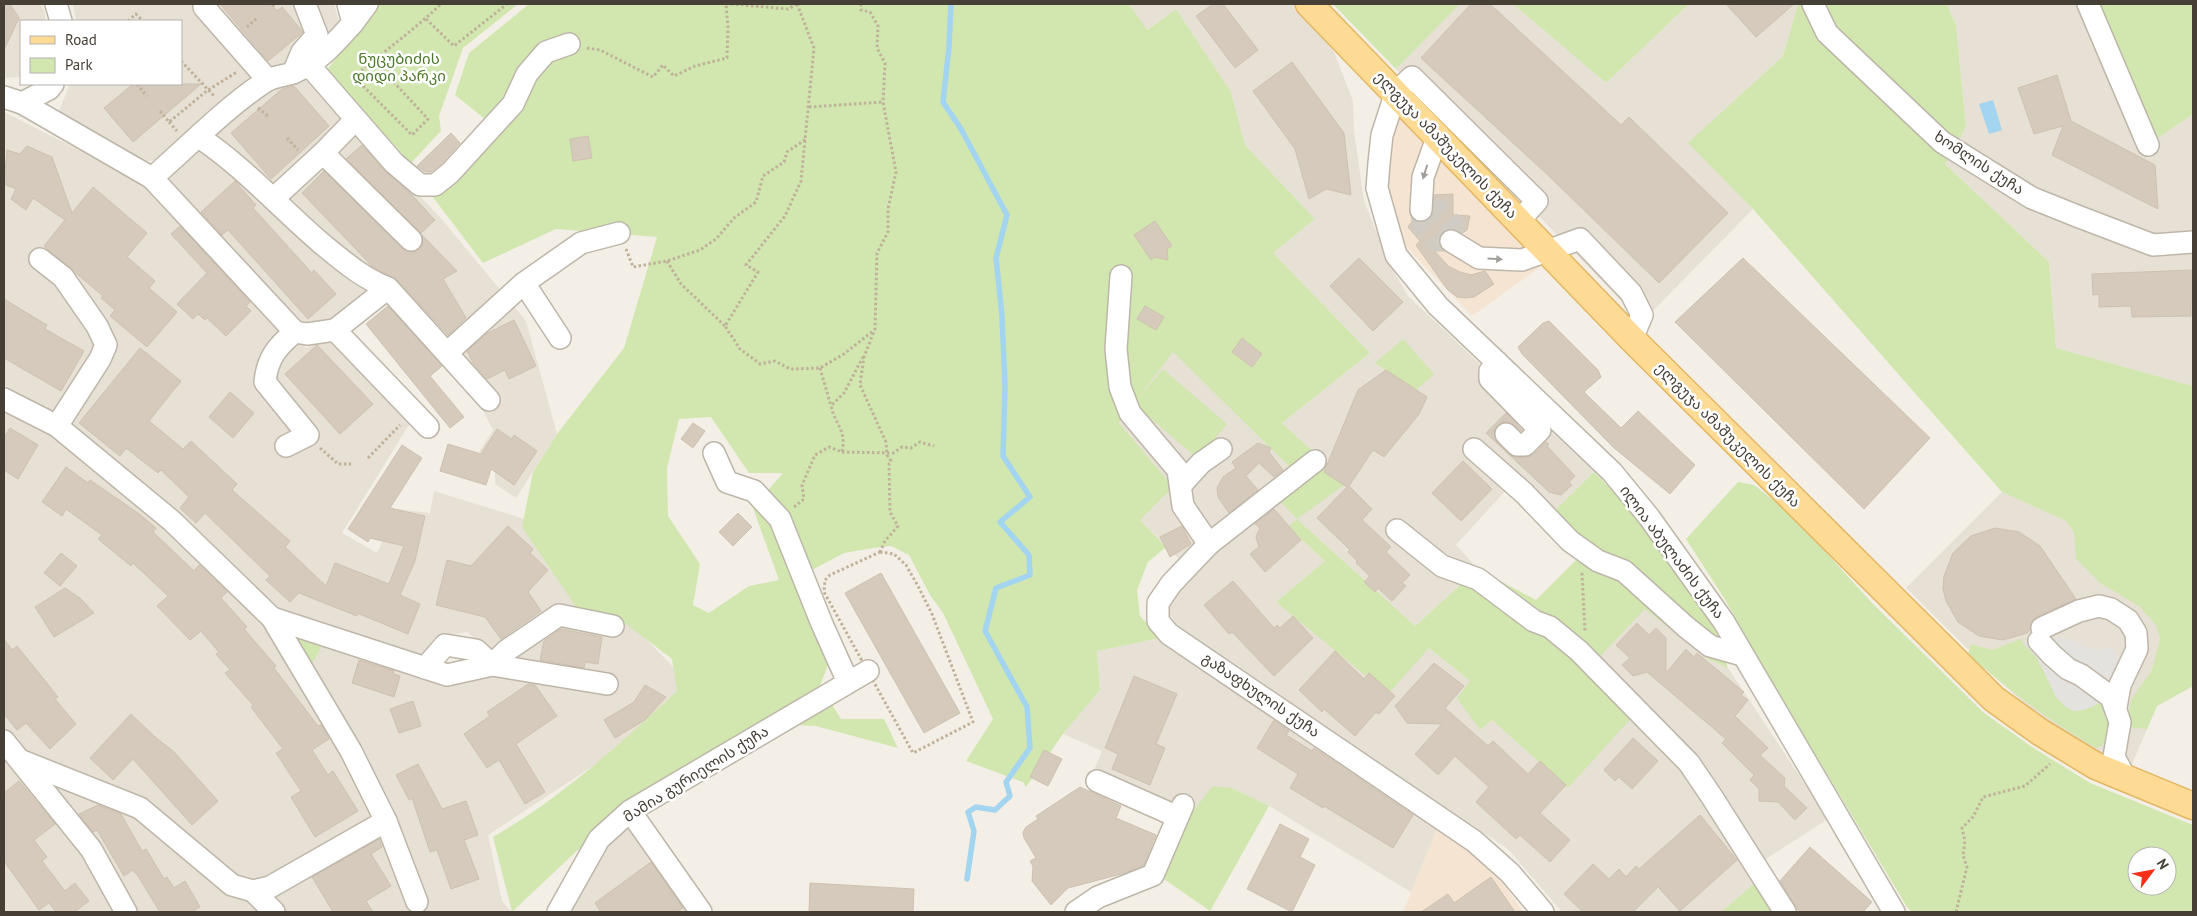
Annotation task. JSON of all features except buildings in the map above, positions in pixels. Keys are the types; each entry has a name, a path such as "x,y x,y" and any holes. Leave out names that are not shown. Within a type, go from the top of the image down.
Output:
{"main road":[{"name":"ელგუჯა ამაშუკელის ქუჩა","path":"1309,4 1438,135 1632,339 1994,699 2048,738 2096,766 2193,806"}],"street":[{"path":"56,4 61,20"},
{"path":"301,69 302,52 316,35 305,4"},
{"path":"152,178 229,110 268,80 301,69 329,51 350,14 367,4"},
{"name":"ხომლის ქუჩა","path":"1814,4 1827,32 1942,142 2032,198 2077,216 2153,245 2193,242"},
{"path":"2088,4 2148,146"},
{"path":"204,7 268,80"},
{"path":"301,69 355,120 394,163 420,185 435,185 456,168 513,104 527,74 546,52 569,44"},
{"path":"1396,92 1412,77 1537,201 1519,221"},
{"path":"13,100 49,89 52,85"},
{"name":"ილია აბულაძის ქუჩა","path":"1396,92 1382,135 1377,188 1396,255 1438,306 1612,472 1649,517 1724,622 1894,912"},
{"path":"13,100 152,178 294,332 307,334 336,330 388,288"},
{"path":"273,198 323,153 355,120"},
{"path":"1421,210 1423,177 1438,135"},
{"path":"199,137 221,152 273,198 282,209 357,273 388,288 448,352 489,400"},
{"path":"323,153 411,240"},
{"path":"448,352 524,283 582,243 619,233"},
{"path":"1452,241 1479,258 1522,260 1548,251"},
{"path":"40,259 63,277 97,326 106,346 100,359 57,426"},
{"path":"1121,276 1116,349 1120,387 1130,413 1178,470 1183,506 1209,544"},
{"path":"524,283 560,338"},
{"path":"336,330 428,427"},
{"path":"286,446 308,435 265,382 266,370 278,345 294,332"},
{"path":"1497,362 1490,371 1490,379 1540,430 1526,445 1517,445 1506,434"},
{"path":"4,399 57,426 172,521 272,618 351,751 386,821 417,902"},
{"path":"1181,486 1201,463 1221,449"},
{"path":"1474,449 1524,493 1570,541 1598,561 1624,571 1710,646 1742,655"},
{"path":"714,453 728,482 754,491 780,519 822,624 848,682"},
{"name":"გაზაფხულის ქუჩა","path":"1315,462 1209,544 1171,584 1158,603 1158,620 1169,634 1474,841 1510,872 1543,912"},
{"path":"1397,530 1442,566 1478,579 1534,621 1550,626 1579,651 1689,763 1785,912"},
{"path":"2116,707 2120,685 2137,649 2136,633 2128,620 2111,609 2099,606 2079,611 2040,634 2052,655 2068,669 2100,687 2111,697 2120,722 2114,757 2126,779"},
{"path":"492,665 506,651 559,615 613,626"},
{"path":"272,618 447,675 492,665 607,684"},
{"name":"მამია გურიელის ქუჩა","path":"558,912 599,839 630,811 868,671"},
{"path":"4,742 22,761 91,849 126,912"},
{"path":"22,761 140,808 232,885 253,892 274,912"},
{"path":"1076,912 1098,897 1153,874 1180,811 1097,782"},
{"path":"630,811 701,912"},
{"path":"253,892 270,887 386,821"}],"path":[{"path":"373,60 428,119 412,135 354,77 373,60 442,4"},
{"path":"426,18 454,46 507,4"},
{"path":"569,44 600,50 653,77 664,65 674,76 695,66 727,58 728,28 726,4"},
{"path":"725,326 758,272 746,265 785,216 801,180 814,48 797,4 788,9 731,4"},
{"path":"831,406 844,393 864,357 875,329 877,253 888,232 888,209 896,172 883,102 886,77 885,63 877,48 878,26 870,12 861,10 861,4"},
{"path":"129,20 136,14 142,20"},
{"path":"182,62 229,110"},
{"path":"160,111 169,122 208,90 240,70"},
{"path":"138,85 147,96"},
{"path":"809,108 883,102"},
{"path":"619,233 633,267 667,261 700,250 716,239 734,218 756,202 763,176 784,162 787,152 806,139"},
{"path":"667,261 681,284 725,326 740,349 760,364 775,361 790,368 820,368 844,354 875,329"},
{"path":"864,357 860,385 886,442 887,455 891,460 889,464 890,512 898,526 885,542 880,552"},
{"path":"820,368 834,418 840,425 845,440 842,452"},
{"path":"368,458 413,412"},
{"path":"780,519 804,498 802,485 815,455 829,447 842,452 893,453 902,447 911,448 920,442 934,446"},
{"path":"326,456 338,464 351,464"},
{"path":"880,552 894,554 906,565 918,586 932,614 973,722 913,753 824,592 825,580 830,575 880,552"},
{"path":"1579,651 1584,648 1586,642 1582,568 1598,561"},
{"path":"1956,912 1967,867 1963,856 1965,841 1962,828 1973,817 1983,796 2025,786 2054,760"}],"shaded area":[{"path":"4,4 41,4 45,20 20,20 20,77 4,78"},
{"path":"73,4 334,4 339,21 312,53 163,158 140,163 59,111 70,85 182,85 182,20 76,20"},
{"path":"1129,4 1295,4 1334,52 1353,101 1354,131 1364,201 1390,265 1408,296 1594,472 1543,522 1507,489 1456,545 1478,569 1415,626 1297,519 1288,527 1325,561 1276,602 1429,648 1470,681 1480,730 1492,720 1568,788 1589,668 1645,608 1708,659 1728,668 1828,819 1763,861 1755,883 1721,912 1562,912 1508,849 1184,633 1169,614 1165,584 1183,563 1140,520 1119,423 1173,351 1303,480 1346,483 1282,423 1370,353 1273,253 1315,219 1245,145 1231,92 1176,9 1146,30"},
{"path":"1460,4 1513,4 1606,83 1689,4 1798,4 1783,56 1689,143 1753,209 1642,322 1396,69"},
{"path":"1947,4 2088,4 2148,145 2193,114 2193,386 2056,348 2049,262 1945,164 1966,127 1956,25"},
{"path":"302,76 439,216 526,321 557,434 516,498 495,484 495,471 486,455 479,452 493,430 480,405 388,283 337,323 294,326 162,179 279,82"},
{"path":"1400,109 1543,265 1472,316 1397,237 1383,192 1389,144"},
{"path":"4,112 150,186 306,348 331,336 412,420 342,533 377,553 398,509 430,513 434,491 531,521 681,675 678,701 637,737 488,835 502,901 511,912 426,912 310,667 324,643 486,673 613,693 614,678 500,658 467,632 438,637 424,655 284,613 163,501 4,393"},
{"path":"4,410 54,434 201,558 258,614 343,754 386,841 408,912 4,912"},
{"path":"2002,492 2169,567 2193,686 2157,706 2129,771 2041,721 1906,588"},
{"path":"2050,631 2050,639 2067,638 2094,650 2113,648 2120,659 2102,702 2084,710 2074,711 2066,707 2056,697 2037,658 2023,643"},
{"path":"1160,638 1254,705 1417,804 1440,822 1411,892 1269,806 1232,788 1197,807 1183,826 1087,786 1102,751 1063,734 1100,690 1097,651"},
{"path":"640,814 713,912 564,912 606,840"},
{"path":"1440,822 1492,868 1523,912 1403,912"}],"green space":[{"name":"ნუცუბიძის დიდი პარკი","path":"380,4 518,4 463,48 439,116 441,131 411,163 326,71"},
{"path":"529,4 1129,4 1147,30 1176,9 1231,92 1245,145 1315,219 1273,253 1370,353 1282,423 1347,483 1297,519 1279,500 1303,480 1173,352 1138,398 1163,369 1227,424 1198,459 1134,404 1119,423 1173,487 1140,520 1166,547 1148,562 1137,590 1140,616 1160,638 1097,651 1100,690 1063,734 1026,787 1023,782 966,761 993,719 943,613 930,595 909,555 891,546 844,553 812,570 810,627 829,662 820,686 841,719 884,719 898,748 816,726 792,725 601,828 512,912 493,837 566,788 634,731 677,691 672,659 625,623 577,608 522,527 533,472 557,434 624,348 657,237 556,229 483,263 432,196 500,131 455,95 469,53","holes":["711,417 749,473 783,473 753,508 779,580 749,586 709,613 693,605 700,564 668,516 667,468 679,419"]},
{"path":"1333,4 1460,4 1396,69"},
{"path":"1513,4 1689,4 1606,83"},
{"path":"1798,4 1947,4 1956,25 1966,127 1945,164 2049,262 2056,348 2193,386 2193,686 2157,706 2147,729 2126,727 2131,700 2152,670 2160,639 2156,625 2139,606 2100,583 2076,559 2074,532 2066,521 2002,492 1753,209 1688,143 1783,56"},
{"path":"2088,4 2193,4 2193,114 2148,145"},
{"path":"1403,339 1434,374 1416,390 1375,363"},
{"path":"1594,472 1638,516 1713,622 1728,668 1708,659 1645,609 1589,668 1634,715 1568,788 1492,720 1480,730 1457,698 1470,681 1429,648 1388,694 1276,602 1325,561 1288,527 1297,519 1415,626 1478,569 1536,600 1579,557 1543,522"},
{"path":"1738,482 1754,485 1792,515 1872,603 1984,713 2032,747 2090,783 2193,825 2193,912 1912,912 1907,907 1757,657 1726,601 1686,539"},
{"path":"294,631 324,643 310,667 290,636"},
{"path":"2020,639 2037,658 2042,668 2102,702 2110,721 2108,737 2102,746 2096,748 2045,716 1968,654 1971,644 1992,650"},
{"path":"1213,786 1232,788 1269,806 1210,911 1158,875 1185,821"},
{"path":"1755,883 1776,912 1721,912"}],"water":[{"path":"1993,100 2002,130 1989,134 1979,104"}],"waterway":[{"path":"951,4 949,47 943,102 961,129 1007,215 996,258 1002,316 1005,386 1003,456 1030,497 1000,522 1029,555 1030,575 996,588 985,631 1027,707 1030,748 1006,782 1010,796 995,810 976,807 968,812 974,831 967,879"}],"tunnel":[{"path":"1421,210 1440,211 1453,225 1451,241"},
{"path":"1421,210 1422,225 1437,241 1451,241"}]}
